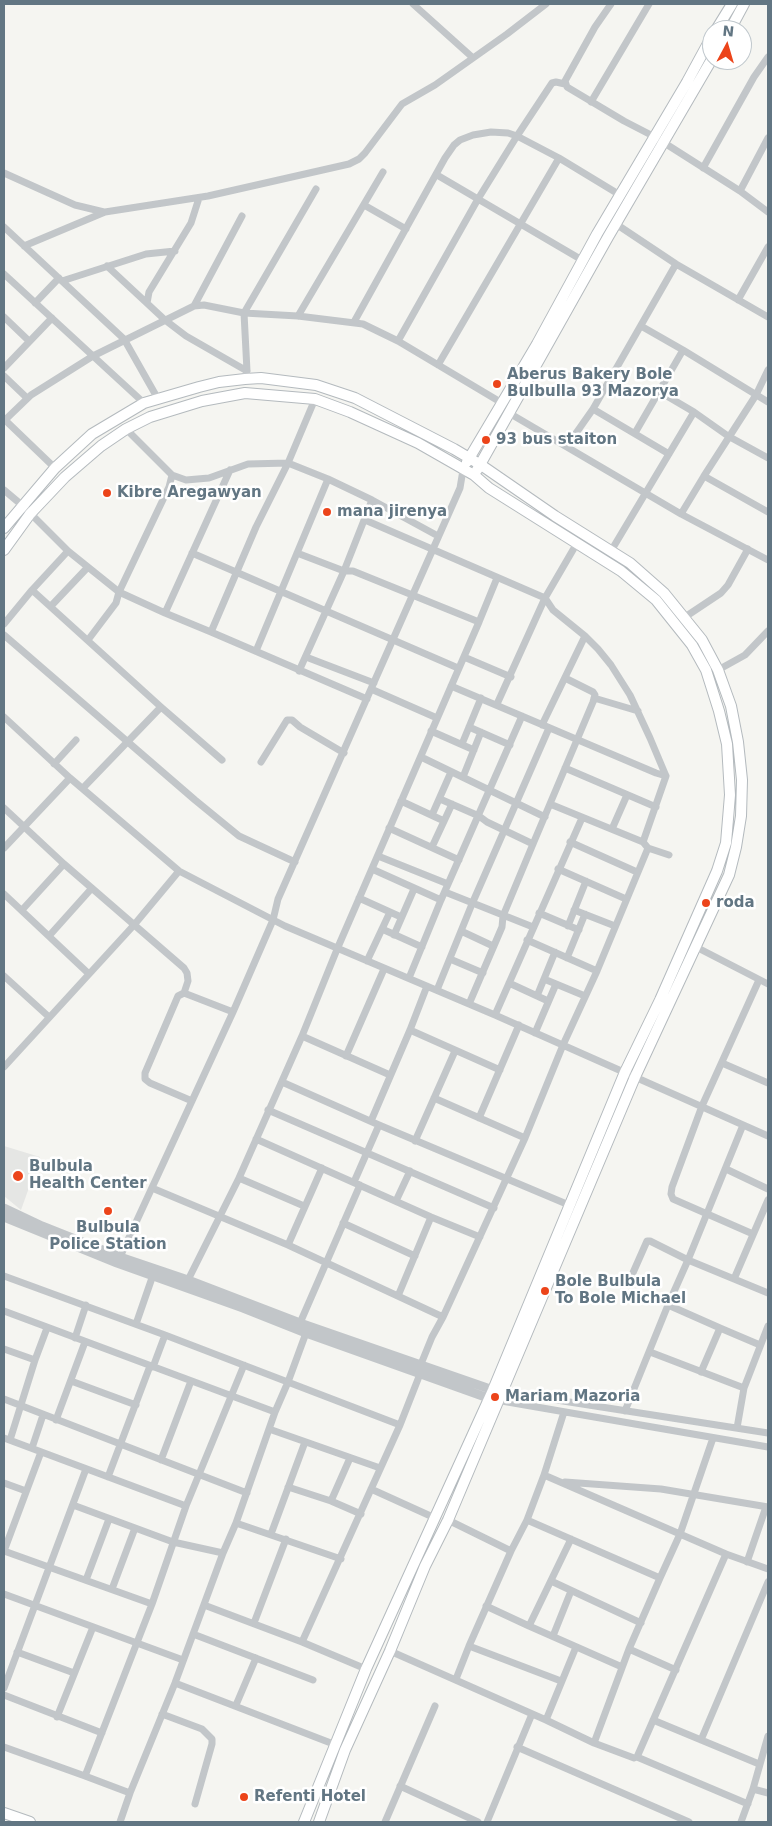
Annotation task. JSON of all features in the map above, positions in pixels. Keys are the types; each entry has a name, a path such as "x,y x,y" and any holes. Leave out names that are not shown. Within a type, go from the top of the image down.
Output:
{"main road":[{"path":"722,20 732,4"},
{"path":"735,20 744,4"},
{"path":"463,470 702,54"},
{"path":"474,475 706,70"},
{"path":"4,528 55,468 92,434 144,403 246,375 316,385 355,398 469,458 555,516 630,563 664,593 702,640 718,670 731,706 738,742 742,780 741,816 729,875 635,1077 496,1395 435,1518 366,1670 304,1822"},
{"path":"4,550 30,514 65,477 101,446 126,428 150,417 222,396 256,393 315,399 350,412 418,443 474,475 489,488 621,571 656,600 692,645 706,670 719,710 727,744 730,815 726,843 717,871 660,1000 625,1072 569,1205 448,1520 425,1566 346,1750 319,1822"},
{"path":"645,591 653,583"},
{"path":"730,782 742,780"},
{"path":"4,1813 30,1822"}],"street":[{"path":"413,4 472,57"},
{"path":"24,246 105,212 199,198 349,164 360,158 402,104 435,85 546,4"},
{"path":"565,84 595,27 611,4"},
{"path":"592,102 649,4"},
{"path":"702,168 754,77 768,57"},
{"path":"398,341 478,199 552,83 565,84 566,87 655,137 740,191 768,212"},
{"path":"354,322 445,158 460,140 473,135 491,132 508,133 517,136 559,158 620,196"},
{"path":"740,191 767,144"},
{"path":"438,365 559,158"},
{"path":"298,316 384,172"},
{"path":"4,173 75,205 105,212"},
{"path":"437,175 582,260"},
{"path":"246,375 244,313 316,189"},
{"path":"147,303 149,292 191,223 199,198"},
{"path":"364,205 406,229"},
{"path":"194,306 242,216"},
{"path":"616,224 676,264 768,317"},
{"path":"4,227 124,339 158,399"},
{"path":"738,300 768,247"},
{"path":"35,303 60,279 146,254 175,251"},
{"path":"567,446 593,409 676,264"},
{"path":"107,266 165,320 246,375"},
{"path":"4,274 144,403"},
{"path":"55,468 4,420 43,386 93,356 194,306 244,313 298,316 363,324 398,341 502,403"},
{"path":"4,316 29,342"},
{"path":"4,368 52,318"},
{"path":"641,326 768,402"},
{"path":"636,433 683,350"},
{"path":"681,514 756,394 768,370"},
{"path":"4,376 27,398"},
{"path":"660,392 694,412 728,436 768,458"},
{"path":"211,632 236,572 288,463 315,399"},
{"path":"593,409 669,454"},
{"path":"611,551 694,412"},
{"path":"509,413 681,514 768,560"},
{"path":"126,428 172,475 193,480 208,478 248,464 288,463 372,500 438,536"},
{"path":"165,612 230,470"},
{"path":"120,1257 233,1012 273,920 278,899 460,488 463,470"},
{"path":"88,640 116,603 119,592 169,487 172,475"},
{"path":"460,488 474,475"},
{"path":"704,476 768,512"},
{"path":"256,651 328,479"},
{"path":"4,490 23,506 68,551 119,592 366,699"},
{"path":"299,671 344,571 372,500"},
{"path":"302,1642 400,1425 432,1337 494,1208 525,1138 562,1045 615,926 637,872 666,776 638,710 611,665 586,636 553,610 545,598 365,520"},
{"path":"497,704 545,598 576,544"},
{"path":"685,617 721,593 728,585 748,549"},
{"path":"4,624 68,551"},
{"path":"192,553 458,668"},
{"path":"298,553 344,571 353,570 479,622"},
{"path":"51,606 88,567"},
{"path":"188,1280 239,1178 321,994 359,898 497,578"},
{"path":"32,590 222,760"},
{"path":"718,670 745,655 768,631"},
{"path":"4,634 48,674 239,836 295,862"},
{"path":"542,724 586,636"},
{"path":"464,656 510,676"},
{"path":"306,657 372,686 437,718"},
{"path":"469,1004 594,698 593,692 565,678"},
{"path":"451,686 666,776"},
{"path":"462,744 481,698"},
{"path":"594,698 638,710"},
{"path":"83,788 161,707"},
{"path":"408,978 522,716"},
{"path":"4,717 54,764 179,871 273,920 519,1025 768,1136"},
{"path":"260,762 288,720 292,720 300,727 344,753"},
{"path":"470,727 510,745"},
{"path":"437,990 472,904 549,728"},
{"path":"431,731 474,750"},
{"path":"462,777 481,732"},
{"path":"54,764 76,740"},
{"path":"421,757 544,817"},
{"path":"565,768 656,807"},
{"path":"432,815 451,772"},
{"path":"4,848 70,778"},
{"path":"612,830 627,794"},
{"path":"440,799 479,816 487,822 533,844"},
{"path":"401,801 444,820"},
{"path":"432,847 452,804"},
{"path":"550,804 670,855"},
{"path":"4,808 64,864 184,968 189,978 184,993 178,996 145,1073 145,1079 150,1083 192,1101"},
{"path":"495,1015 582,818"},
{"path":"389,828 459,860"},
{"path":"570,842 637,872"},
{"path":"378,856 448,884"},
{"path":"22,910 64,864"},
{"path":"372,869 441,900"},
{"path":"558,869 626,899"},
{"path":"4,1067 134,925 179,871"},
{"path":"568,926 586,881"},
{"path":"49,936 92,888"},
{"path":"394,935 414,888"},
{"path":"445,892 533,927"},
{"path":"4,894 89,974"},
{"path":"359,898 402,917"},
{"path":"574,910 615,926"},
{"path":"367,961 390,912"},
{"path":"539,913 578,930"},
{"path":"567,958 585,914"},
{"path":"382,929 422,947"},
{"path":"461,931 494,946"},
{"path":"527,940 596,970"},
{"path":"696,947 768,984"},
{"path":"537,996 555,952"},
{"path":"450,959 482,972"},
{"path":"346,1056 384,969"},
{"path":"4,976 49,1016"},
{"path":"544,979 585,996"},
{"path":"753,1234 673,1199 671,1194 702,1106 759,980"},
{"path":"509,983 548,1001"},
{"path":"535,1033 556,984"},
{"path":"371,1121 427,986"},
{"path":"184,993 233,1012"},
{"path":"479,1118 519,1025"},
{"path":"410,1030 500,1070"},
{"path":"302,1036 390,1076"},
{"path":"415,1140 455,1051"},
{"path":"722,1063 768,1082"},
{"path":"282,1082 569,1205"},
{"path":"434,1098 525,1138"},
{"path":"268,1110 494,1208"},
{"path":"300,1323 327,1264 357,1184 366,1152 379,1125"},
{"path":"625,1411 743,1125"},
{"path":"256,1139 396,1202 480,1237"},
{"path":"288,1245 322,1168"},
{"path":"726,1169 768,1189"},
{"path":"396,1202 410,1171"},
{"path":"239,1178 304,1206"},
{"path":"152,1188 288,1245 443,1317"},
{"path":"734,1279 768,1200"},
{"path":"4,1208 42,1226 120,1257 188,1280 421,1369 496,1395 564,1412 768,1447"},
{"path":"398,1296 431,1217"},
{"path":"4,1218 153,1276 243,1308 306,1334 421,1369"},
{"path":"343,1223 415,1256"},
{"path":"628,1284 647,1241 650,1241 688,1260 768,1293"},
{"path":"4,1276 165,1334 400,1425"},
{"path":"136,1324 153,1276"},
{"path":"668,1304 760,1345"},
{"path":"75,1338 86,1305"},
{"path":"4,1312 275,1412"},
{"path":"737,1428 744,1388 768,1326"},
{"path":"47,1328 7,1439 186,1506"},
{"path":"701,1372 720,1328"},
{"path":"108,1477 165,1334"},
{"path":"120,1822 236,1523 275,1412 306,1334"},
{"path":"56,1420 85,1342"},
{"path":"4,1350 35,1360"},
{"path":"650,1352 744,1388"},
{"path":"85,1776 152,1604 186,1506 244,1365"},
{"path":"70,1381 136,1405"},
{"path":"161,1460 190,1381"},
{"path":"496,1395 625,1411 768,1434"},
{"path":"4,1399 247,1493"},
{"path":"456,1680 486,1606 527,1520 564,1412"},
{"path":"32,1448 44,1415"},
{"path":"269,1429 380,1468"},
{"path":"594,1743 629,1649 680,1534 713,1438"},
{"path":"271,1534 305,1442"},
{"path":"41,1452 4,1551 152,1604"},
{"path":"331,1501 350,1458"},
{"path":"4,1688 86,1469"},
{"path":"544,1475 726,1554 768,1569"},
{"path":"560,1481 661,1490 767,1507 747,1562"},
{"path":"4,1483 26,1491"},
{"path":"288,1487 331,1501 361,1514"},
{"path":"371,1489 435,1518"},
{"path":"73,1505 173,1542 223,1553"},
{"path":"86,1580 109,1519"},
{"path":"448,1520 511,1551"},
{"path":"527,1520 660,1578"},
{"path":"236,1523 341,1558"},
{"path":"112,1590 135,1528"},
{"path":"254,1623 286,1539"},
{"path":"529,1626 571,1539"},
{"path":"637,1757 726,1554"},
{"path":"550,1581 640,1623"},
{"path":"701,1740 768,1582"},
{"path":"553,1636 571,1591"},
{"path":"4,1594 183,1660"},
{"path":"204,1605 302,1642 366,1670"},
{"path":"486,1606 622,1667"},
{"path":"57,1717 93,1627"},
{"path":"193,1634 313,1680"},
{"path":"469,1646 561,1681"},
{"path":"546,1720 576,1647"},
{"path":"629,1649 676,1670"},
{"path":"390,1651 594,1743 634,1758 637,1757 748,1804"},
{"path":"18,1652 74,1673"},
{"path":"236,1706 256,1658"},
{"path":"175,1683 336,1744"},
{"path":"4,1695 102,1733"},
{"path":"385,1822 435,1706"},
{"path":"162,1714 202,1729 212,1739 195,1804"},
{"path":"487,1822 532,1714"},
{"path":"653,1720 760,1764"},
{"path":"741,1822 753,1789 768,1736"},
{"path":"4,1747 130,1794"},
{"path":"517,1747 689,1822"},
{"path":"400,1786 478,1822"},
{"path":"753,1789 768,1793"}],"shaded area":[{"name":"Bulbula Health Center","path":"4,1146 40,1157 21,1210 4,1196"}],"place":[{"name":"Aberus Bakery Bole Bulbulla 93 Mazorya","path":"497,384"},
{"name":"93 bus staiton","path":"486,440"},
{"name":"Kibre Aregawyan","path":"107,493"},
{"name":"mana jirenya","path":"327,512"},
{"name":"roda","path":"706,903"},
{"name":"Bulbula Health Center","path":"18,1176"},
{"name":"Bulbula Police Station","path":"108,1211"},
{"name":"Bole Bulbula To Bole Michael","path":"545,1291"},
{"name":"Mariam Mazoria","path":"495,1397"},
{"name":"Refenti Hotel","path":"244,1797"}]}
